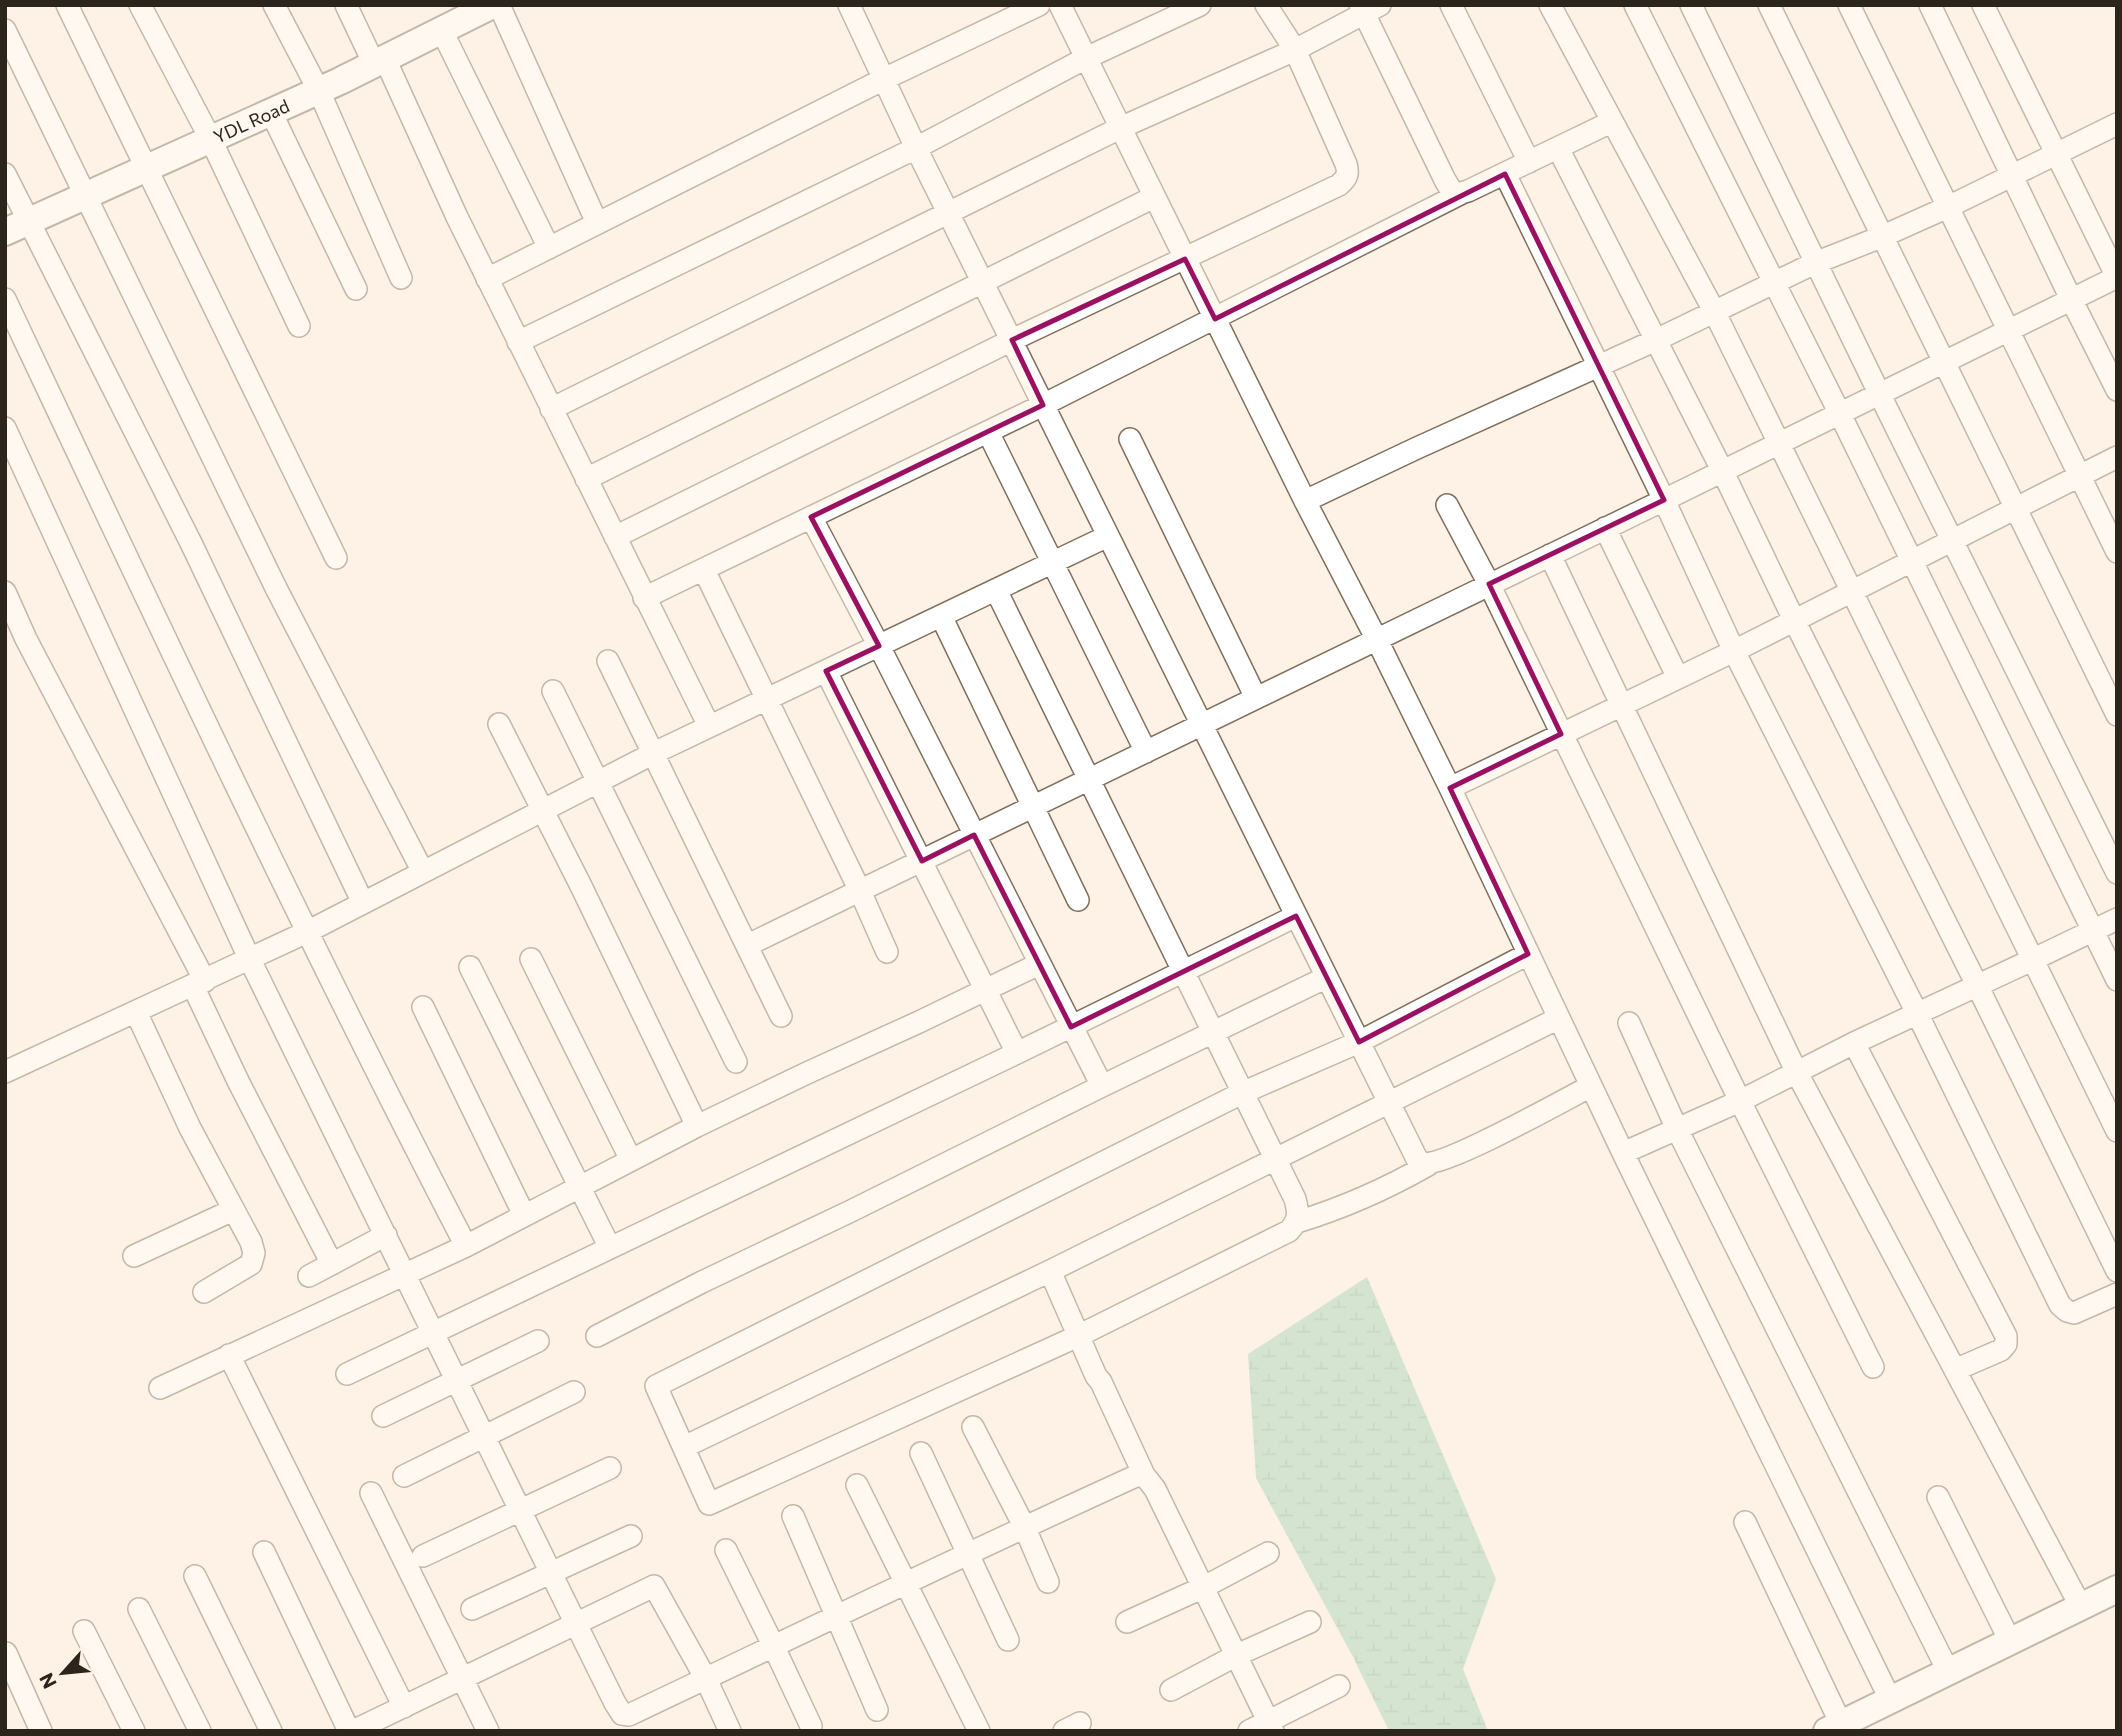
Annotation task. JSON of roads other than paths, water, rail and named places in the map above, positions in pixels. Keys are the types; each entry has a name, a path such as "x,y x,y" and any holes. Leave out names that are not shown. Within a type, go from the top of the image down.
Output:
{"street":[{"path":"67,5 336,558"},
{"path":"140,5 211,139 299,326"},
{"path":"274,5 319,91 401,278"},
{"path":"346,5 379,62 709,726"},
{"name":"YDL Road","path":"17,227 319,91 492,5"},
{"path":"499,5 597,223"},
{"path":"849,5 916,148 1417,1159 1428,1165"},
{"path":"487,278 884,79 1039,5"},
{"path":"1060,5 1450,788 1623,1153 1890,1699"},
{"path":"519,342 916,148 1086,58 1200,5"},
{"path":"615,537 1012,340 1339,184 1346,178 1346,164 1295,50 1266,5"},
{"path":"1451,5 1529,162"},
{"path":"1550,5 1714,311 2117,1130"},
{"path":"1635,5 1839,412 2117,980"},
{"path":"1691,5 1815,263 2117,873"},
{"path":"1769,5 2117,715"},
{"path":"1849,5 2117,552"},
{"path":"1930,5 2117,390"},
{"path":"748,945 2117,277 1983,5"},
{"path":"551,409 1120,128 1295,50 1368,8 1445,180 1451,190 1458,194 1464,192"},
{"path":"5,30 276,588 423,872"},
{"path":"442,31 549,248"},
{"path":"271,112 356,289"},
{"path":"644,598 1043,405 1464,192 1611,122"},
{"path":"1305,501 1656,340 1773,282 1948,207 2117,124"},
{"path":"1558,148 1722,470 2117,1271"},
{"path":"5,174 17,227 191,543 363,903"},
{"path":"1505,174 1664,500 1734,651 1917,1013 2060,1305 2074,1313 2117,1294"},
{"path":"586,479 1154,197"},
{"path":"5,299 307,932 377,1075 466,1246"},
{"path":"5,428 250,960 615,1703 625,1716 967,1553 1136,1476 1144,1475"},
{"path":"988,432 1146,752"},
{"path":"1130,439 1256,698"},
{"path":"1450,788 1734,651 2117,457"},
{"path":"1447,505 1489,584 1740,1101 1873,1367"},
{"path":"811,517 1102,1086"},
{"path":"1605,528 1678,678"},
{"path":"5,1072 250,960 654,753 1108,536"},
{"path":"1550,555 1797,1073 2081,1606"},
{"path":"704,570 887,952"},
{"path":"996,590 1295,1199 1297,1222"},
{"path":"5,592 199,984 239,1083 332,1264"},
{"path":"941,616 1078,900"},
{"path":"608,660 781,1016"},
{"path":"827,671 1017,1053"},
{"path":"553,691 736,1062"},
{"path":"499,724 697,1126"},
{"path":"346,1374 1071,1027 1296,916"},
{"path":"1623,1153 1740,1101 1854,1042 2117,919"},
{"path":"1528,954 1359,1042 1242,1093 656,1386 709,1504 1078,1336 1289,1231 1297,1222 1331,1211 1404,1179 1591,1086"},
{"path":"531,960 631,1160"},
{"path":"160,1388 466,1246 697,1126 1039,964"},
{"path":"470,967 610,1248"},
{"path":"597,1336 702,1282 1327,978"},
{"path":"423,1007 524,1215"},
{"path":"136,1012 190,1128 251,1242 251,1264 204,1292"},
{"path":"684,1447 1050,1271 1559,1018"},
{"path":"1629,1023 1677,1129 1948,1671"},
{"path":"1854,1042 2006,1336 2006,1344 2001,1350 1955,1370"},
{"path":"134,1256 233,1210"},
{"path":"309,1276 386,1236"},
{"path":"1050,1271 1144,1475 1156,1489 1271,1726"},
{"path":"383,1416 538,1342"},
{"path":"229,1356 404,1707"},
{"path":"404,1476 574,1392"},
{"path":"973,1427 1024,1527 1048,1582"},
{"path":"921,1453 1008,1640"},
{"path":"423,1556 610,1468"},
{"path":"857,1485 979,1731"},
{"path":"371,1493 488,1731"},
{"path":"1938,1497 2010,1641"},
{"path":"793,1516 877,1710"},
{"path":"1745,1522 1834,1727 2117,1589"},
{"path":"472,1609 631,1536"},
{"path":"726,1550 811,1726"},
{"path":"264,1552 351,1731 654,1586 706,1679 730,1731"},
{"path":"1127,1622 1204,1587 1268,1553"},
{"path":"195,1576 271,1731"},
{"path":"139,1609 200,1731"},
{"path":"1171,1690 1237,1655 1310,1622"},
{"path":"84,1631 134,1731"},
{"path":"6,1653 41,1731"},
{"path":"1249,1731 1271,1726 1339,1686"}]}
